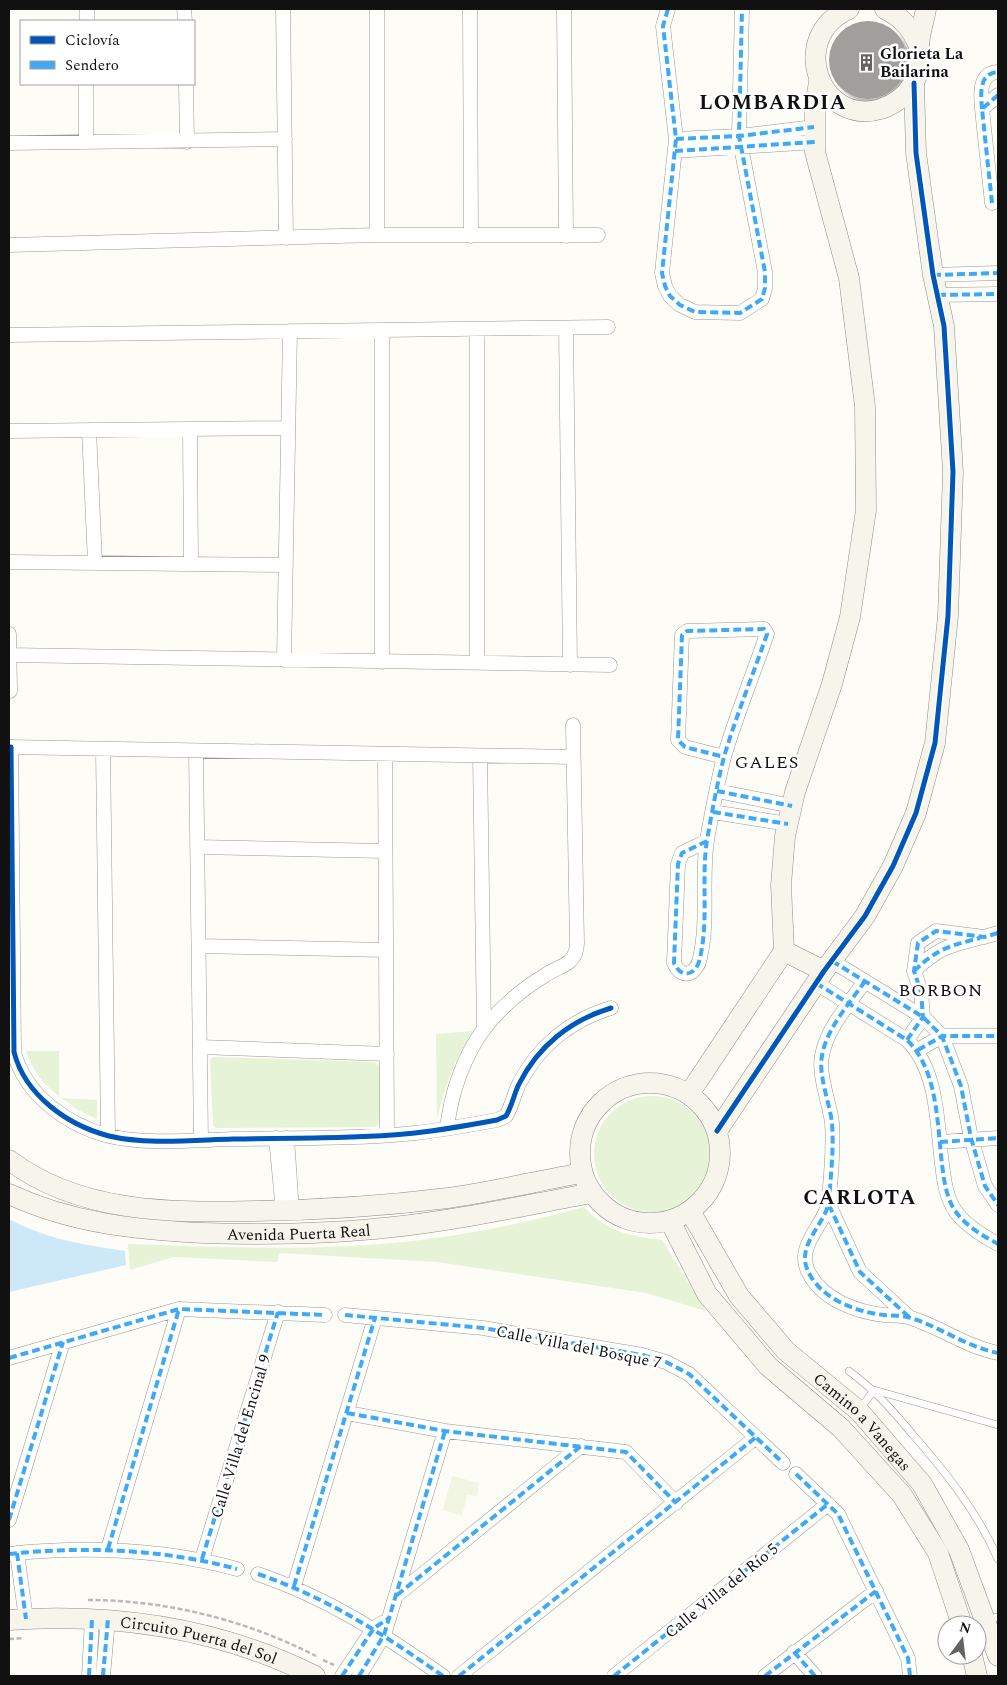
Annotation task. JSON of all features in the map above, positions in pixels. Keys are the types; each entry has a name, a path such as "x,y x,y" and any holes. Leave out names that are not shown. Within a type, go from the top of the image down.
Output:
{"street":[{"path":"283,9 286,238"},
{"path":"376,9 377,235"},
{"path":"470,9 471,236"},
{"path":"564,9 566,236"},
{"path":"668,9 663,26 676,145 662,273 665,286 670,296 680,305 695,312 740,313 762,299 765,288 765,272 740,142 742,9"},
{"path":"820,33 821,9"},
{"path":"848,9 832,18 820,33 815,48 814,65 819,82 829,95 842,105 858,110 875,110 890,106 904,96 914,83"},
{"path":"885,9 899,16 912,30 919,46"},
{"path":"718,1131 824,971 865,916 892,866 916,813 935,743 948,616 953,472 944,326 933,275 916,153 914,83 920,59 919,46 926,9"},
{"path":"992,203 982,109 982,82 988,75 998,72"},
{"path":"689,1094 784,951 781,885 790,815 812,739 832,684 850,617 866,510 865,406 849,278 815,152 814,135 819,82"},
{"path":"86,85 86,142"},
{"path":"186,85 187,142"},
{"path":"982,109 998,95"},
{"path":"676,145 740,142 814,135"},
{"path":"9,143 187,142 285,139"},
{"path":"9,245 377,235 598,235"},
{"path":"933,275 998,272"},
{"path":"938,295 998,294"},
{"path":"9,335 608,327"},
{"path":"566,328 570,665"},
{"path":"477,329 477,663"},
{"path":"382,330 382,662"},
{"path":"284,660 290,331"},
{"path":"9,431 288,428"},
{"path":"190,429 191,564"},
{"path":"89,430 95,563"},
{"path":"9,562 286,565"},
{"path":"707,841 685,851 679,858 674,963 679,972 686,974 691,974 697,968 704,942 707,841 724,757 767,634 764,629 687,631 682,636 678,740 685,746 724,757"},
{"path":"9,634 10,691"},
{"path":"9,655 610,666"},
{"path":"447,1128 454,1089 471,1049 484,1029 525,989 567,963 575,954 577,943 573,725"},
{"path":"573,758 10,747 14,1052 18,1066 37,1094 53,1108 80,1124 108,1135 143,1140 387,1135 447,1128 497,1120 506,1116 520,1081 539,1053 555,1037 574,1023 590,1014 611,1008"},
{"path":"103,749 108,1135"},
{"path":"196,751 201,1140"},
{"path":"385,754 387,1135"},
{"path":"480,756 484,1029"},
{"path":"717,791 790,815"},
{"path":"713,812 790,815"},
{"path":"197,847 385,851"},
{"path":"908,1040 923,1017 920,992 914,971 918,943 930,934 953,932 984,936 998,933"},
{"path":"198,946 386,950"},
{"path":"784,951 824,971 865,981 923,1017 942,1036 961,1086 971,1138 985,1186 998,1206"},
{"path":"824,971 850,1003 908,1040 918,1050 932,1085 944,1181 955,1211 969,1226 998,1244"},
{"path":"865,981 833,1030 822,1055 832,1122 829,1205 841,1235 860,1272 909,1317 951,1336 998,1353"},
{"path":"918,1050 942,1036 996,1038"},
{"path":"200,1047 387,1054"},
{"path":"642,1082 666,1084 689,1094 706,1110 718,1131 721,1154 717,1176 706,1196 690,1211 670,1221 648,1223 626,1220 607,1209 592,1193 582,1173 579,1148 584,1124 598,1104 618,1089 642,1082"},
{"path":"281,1138 287,1211"},
{"path":"940,1142 971,1138 998,1138"},
{"name":"Avenida Puerta Real","path":"9,1160 41,1180 74,1194 110,1204 156,1210 287,1211 449,1198 582,1173"},
{"name":"Avenida Puerta Real","path":"9,1194 61,1215 92,1223 157,1231 231,1234 333,1232 393,1227 444,1220 592,1193"},
{"path":"829,1205 816,1226 806,1253 805,1262 810,1276 830,1296 855,1309 883,1315 909,1317"},
{"name":"Camino a Vanegas","path":"690,1211 739,1296 786,1351 859,1411 922,1484 959,1550 992,1618 998,1656"},
{"name":"Camino a Vanegas","path":"670,1221 707,1294 713,1302 768,1366 841,1428 902,1495 938,1553 959,1615"},
{"path":"108,1549 179,1309"},
{"path":"9,1358 179,1309 325,1315"},
{"name":"Calle Villa del Encinal 9","path":"202,1560 278,1312"},
{"name":"Calle Villa del Bosque 7","path":"346,1315 483,1328 642,1355 666,1362 689,1374 783,1463"},
{"path":"294,1586 375,1318"},
{"path":"9,1520 63,1342"},
{"path":"347,1413 445,1431 616,1450 630,1455 676,1503"},
{"path":"349,1674 388,1620 445,1431"},
{"path":"459,1676 755,1438"},
{"path":"397,1595 582,1446"},
{"path":"796,1474 838,1514 908,1658 910,1676"},
{"name":"Calle Villa del Río 5","path":"614,1676 828,1504"},
{"path":"17,1620 13,1554 108,1549 202,1560 237,1569"},
{"path":"258,1574 294,1586 379,1631 443,1676"},
{"path":"765,1676 876,1591"},
{"name":"Circuito Puerta del Sol","path":"17,1620 100,1627 165,1626 243,1646 284,1661 315,1676"},
{"path":"89,1676 100,1627"},
{"path":"100,1627 103,1676"},
{"path":"794,1652 815,1676"}],"lane":[{"path":"849,1372 874,1390 962,1495 987,1533 998,1559"},
{"path":"859,1411 874,1390"},
{"path":"874,1390 998,1425"}],"path":[{"path":"9,1639 17,1620"}],"green space":[{"path":"473,1031 460,1053 451,1074 437,1119 436,1034"},
{"path":"26,1051 59,1051 59,1096 39,1076"},
{"path":"213,1057 374,1062 380,1066 379,1123 375,1127 216,1128 213,1125 210,1060"},
{"path":"652,1096 674,1100 684,1105 693,1113 701,1122 706,1132 710,1154 706,1176 701,1186 693,1195 684,1203 674,1208 652,1212 630,1208 620,1203 611,1195 603,1186 598,1176 594,1154 598,1132 603,1122 611,1113 620,1105 630,1100"},
{"path":"62,1098 97,1100 97,1119 78,1110"},
{"path":"584,1207 602,1222 620,1231 639,1237 662,1240 706,1311 646,1293 437,1262 279,1253 277,1262 174,1257 130,1270 128,1244 294,1248 394,1243 490,1229"},
{"path":"452,1476 479,1483 477,1496 467,1495 462,1516 443,1510"}],"water":[{"path":"9,1219 37,1232 80,1244 125,1251 126,1265 9,1292"}],"building":[{"name":"Glorieta La Bailarina","path":"868,21 883,24 896,32 904,45 907,60 904,75 896,88 883,96 868,99 853,96 840,88 832,75 829,60 832,45 840,32 853,24"}],"marked path":[{"path":"668,9 663,26 676,139 662,273 665,286 670,296 680,305 695,312 740,313 762,299 765,288 765,272 739,136 742,9"},
{"path":"982,109 981,91 984,80 992,73 998,72"},
{"path":"992,203 982,109 998,95"},
{"path":"676,139 739,136 814,127"},
{"path":"675,151 815,142"},
{"path":"933,275 998,273"},
{"path":"938,295 998,294"},
{"path":"707,841 682,853 678,864 674,963 677,969 685,974 696,968 703,943 705,855 721,767 767,634 764,629 687,631 682,635 678,740 685,747 724,757"},
{"path":"717,791 792,806"},
{"path":"713,812 788,824"},
{"path":"907,1040 923,1017 921,992 914,971 918,943 936,931 984,937 998,933"},
{"path":"914,971 930,957 944,949 980,938"},
{"path":"832,961 923,1017 942,1036 961,1086 971,1138 985,1186 998,1205"},
{"path":"865,981 833,1026 824,1046 821,1064 831,1115 833,1142 829,1199 823,1217 808,1244 805,1254 806,1264 816,1284 832,1298 852,1308 884,1315 911,1318 964,1342 998,1353"},
{"path":"816,983 907,1040 917,1052 925,1066 934,1098 946,1189 950,1201 956,1212 965,1222 998,1244"},
{"path":"918,1050 942,1036 998,1036"},
{"path":"940,1142 998,1138"},
{"path":"829,1205 860,1272 909,1317"},
{"path":"9,1358 179,1309 325,1315"},
{"path":"108,1549 179,1309"},
{"path":"202,1559 278,1312"},
{"path":"345,1315 483,1328 642,1355 666,1362 689,1374 783,1463"},
{"path":"294,1586 375,1318"},
{"path":"9,1520 63,1342"},
{"path":"347,1413 445,1431 626,1452 676,1503"},
{"path":"359,1676 384,1635 445,1431"},
{"path":"459,1676 755,1438"},
{"path":"397,1595 581,1446"},
{"path":"796,1474 838,1514 908,1658 910,1676"},
{"path":"614,1676 828,1504"},
{"path":"9,1554 66,1550 124,1551 181,1557 237,1569"},
{"path":"17,1553 26,1619"},
{"path":"258,1574 309,1594 354,1618 443,1676"},
{"path":"765,1676 876,1591"},
{"path":"89,1676 92,1619"},
{"path":"103,1676 108,1619"},
{"path":"342,1676 374,1628 388,1619"},
{"path":"794,1652 815,1676"}],"cycle path":[{"path":"717,1131 824,971 865,916 893,866 916,813 935,743 948,616 953,472 944,326 933,275 916,153 914,83"},
{"path":"9,747 11,747 14,1052 20,1068 38,1095 63,1116 93,1131 123,1139 154,1141 347,1137 415,1133 497,1120 506,1116 517,1088 527,1070 546,1046 569,1027 596,1013 611,1008"}],"place":[{"name":"Glorieta La Bailarina","path":"866,62"}],"district":[{"name":"LOMBARDIA","path":"773,102"},
{"name":"GALES","path":"767,762"},
{"name":"BORBON","path":"941,990"},
{"name":"CARLOTA","path":"860,1197"}]}
